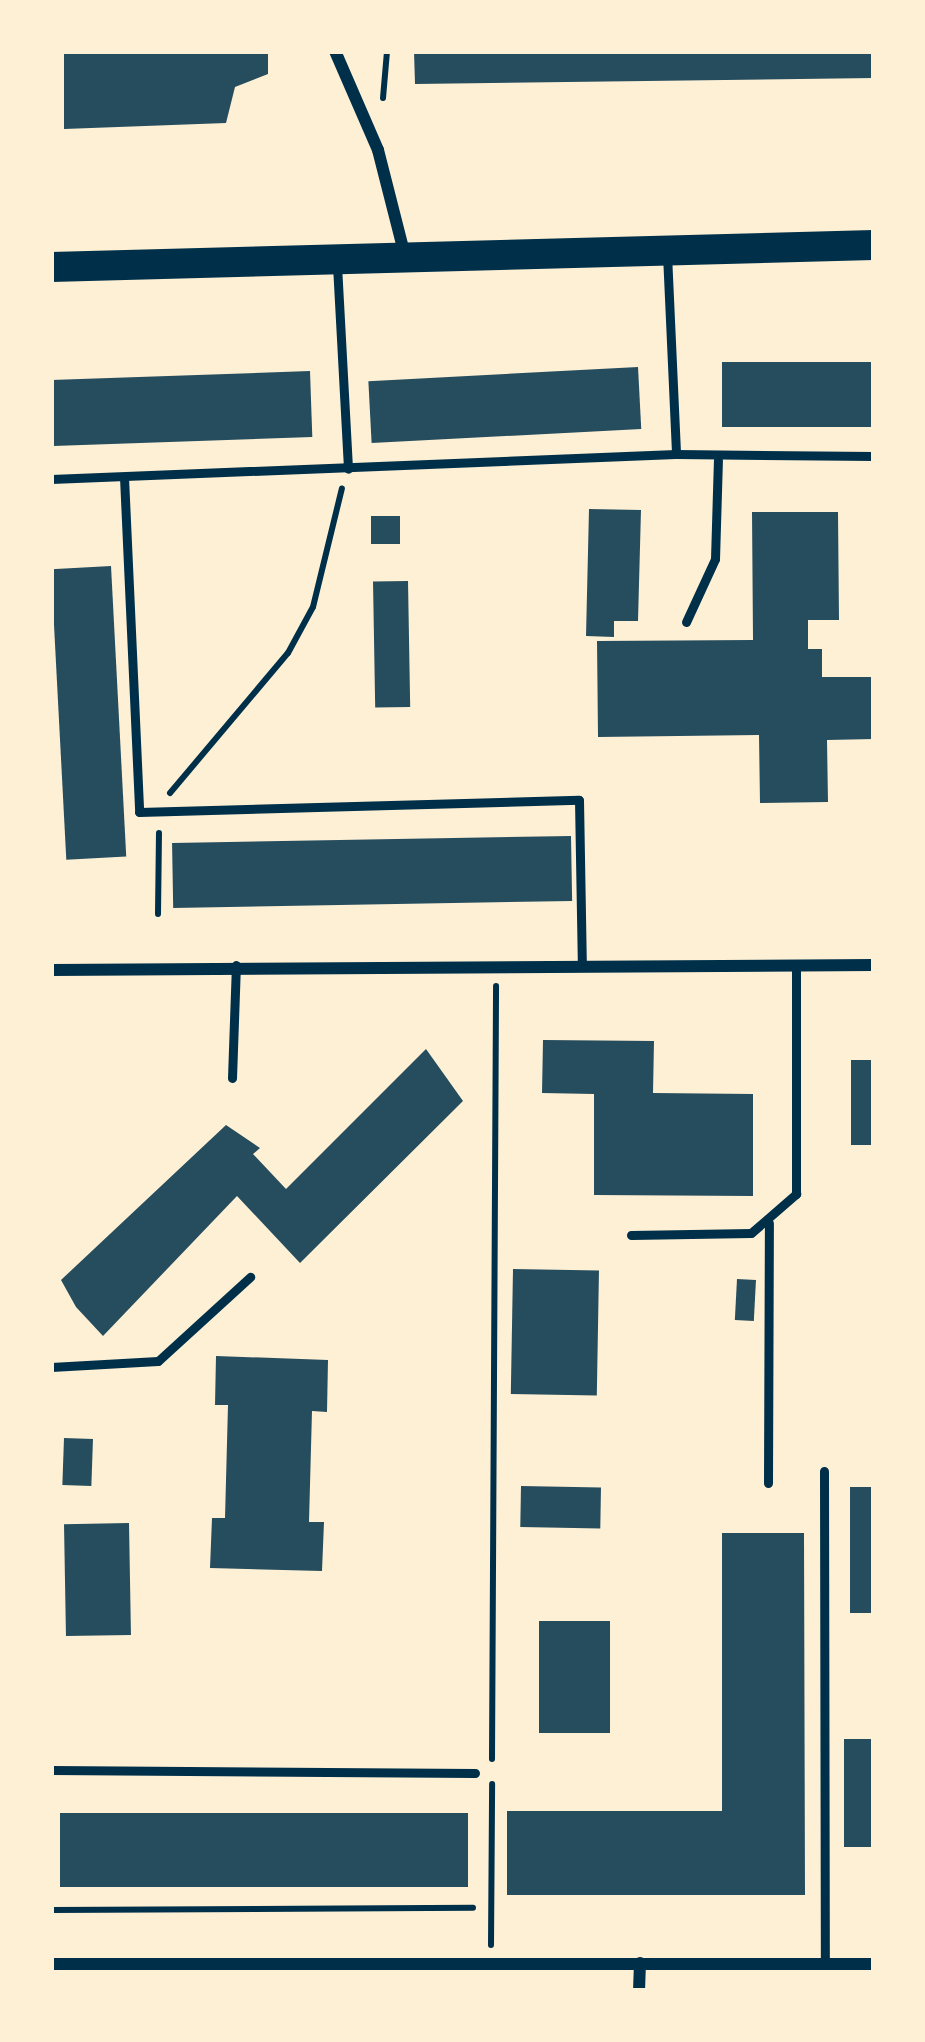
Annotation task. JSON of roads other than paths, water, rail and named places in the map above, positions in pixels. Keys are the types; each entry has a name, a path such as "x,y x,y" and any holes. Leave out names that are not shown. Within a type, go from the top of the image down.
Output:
{"main road":[{"path":"51,268 874,245"}],"street":[{"path":"335,51 378,150 405,257"},
{"path":"51,970 236,965 874,965"},
{"path":"640,1963 640,1991"},
{"path":"51,1964 874,1964"}],"lane":[{"path":"667,249 676,454"},
{"path":"337,260 348,469"},
{"path":"51,479 676,454 718,460 874,456"},
{"path":"686,622 715,559 718,460"},
{"path":"124,477 139,812 579,800 582,966"},
{"path":"232,1078 236,965"},
{"path":"768,1483 769,1223 796,1193 796,965"},
{"path":"631,1235 769,1223"},
{"path":"51,1367 158,1361 250,1277"},
{"path":"824,1471 825,1964"},
{"path":"51,1770 476,1773"}]}
